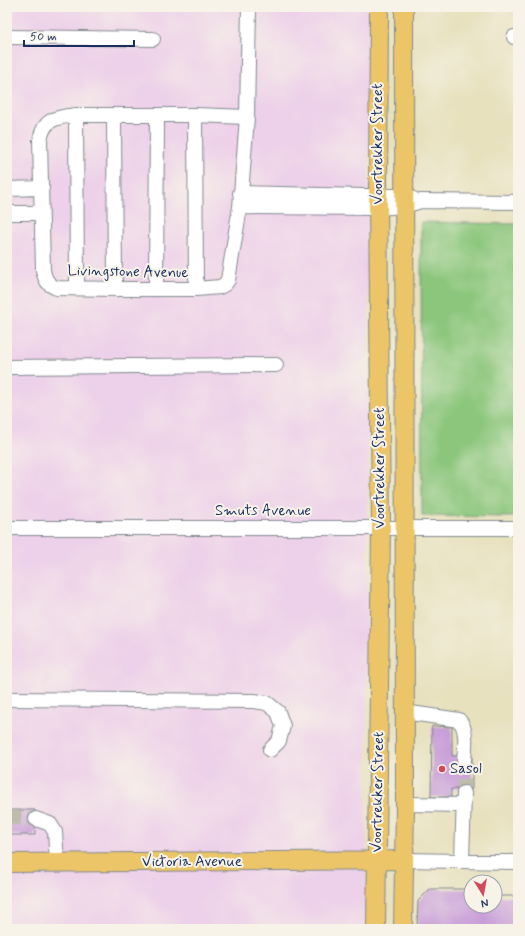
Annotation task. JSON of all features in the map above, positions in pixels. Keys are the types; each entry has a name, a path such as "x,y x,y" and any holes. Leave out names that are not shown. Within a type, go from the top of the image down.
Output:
{"main road":[{"name":"Voortrekker Street","path":"376,929 380,528 378,202 379,7"},
{"name":"Voortrekker Street","path":"404,7 409,201 404,528 404,929"},
{"name":"Victoria Avenue","path":"7,863 404,860"}],"street":[{"name":"Livingstone Avenue","path":"247,118 195,115 76,115 60,116 52,119 44,128 40,140 43,270 46,281 51,286 57,288 115,290 196,289 220,287 228,280 240,207 247,118 249,7"},
{"path":"7,37 153,39"},
{"path":"76,115 77,288"},
{"path":"114,115 115,290"},
{"path":"156,289 157,115"},
{"path":"195,115 196,289"},
{"path":"7,189 42,188"},
{"path":"240,193 378,202"},
{"path":"240,207 409,201 518,202"},
{"path":"7,213 41,213"},
{"path":"7,367 276,365"},
{"name":"Smuts Avenue","path":"7,528 518,528"},
{"path":"7,699 254,701 267,703 278,712 283,726 279,741 270,750"},
{"path":"404,712 459,720 463,725 465,734 464,760"},
{"path":"405,804 463,799 462,861"},
{"path":"36,819 50,824 55,832 57,863"},
{"path":"404,860 518,862"}],"shaded area":[{"path":"7,7 370,7 366,929 7,929"}],"green space":[{"path":"421,222 518,224 518,517 422,516"}],"building":[{"path":"432,726 452,727 452,756 472,756 472,789 451,789 451,797 431,797"},
{"path":"7,810 35,810 35,835 7,835"},
{"path":"430,889 463,889 463,914 503,914 503,896 518,896 518,928 417,927 418,901"}],"tunnel":[{"path":"464,760 464,793"},
{"path":"7,817 36,819"}],"place":[{"name":"Sasol","path":"442,769"}]}
